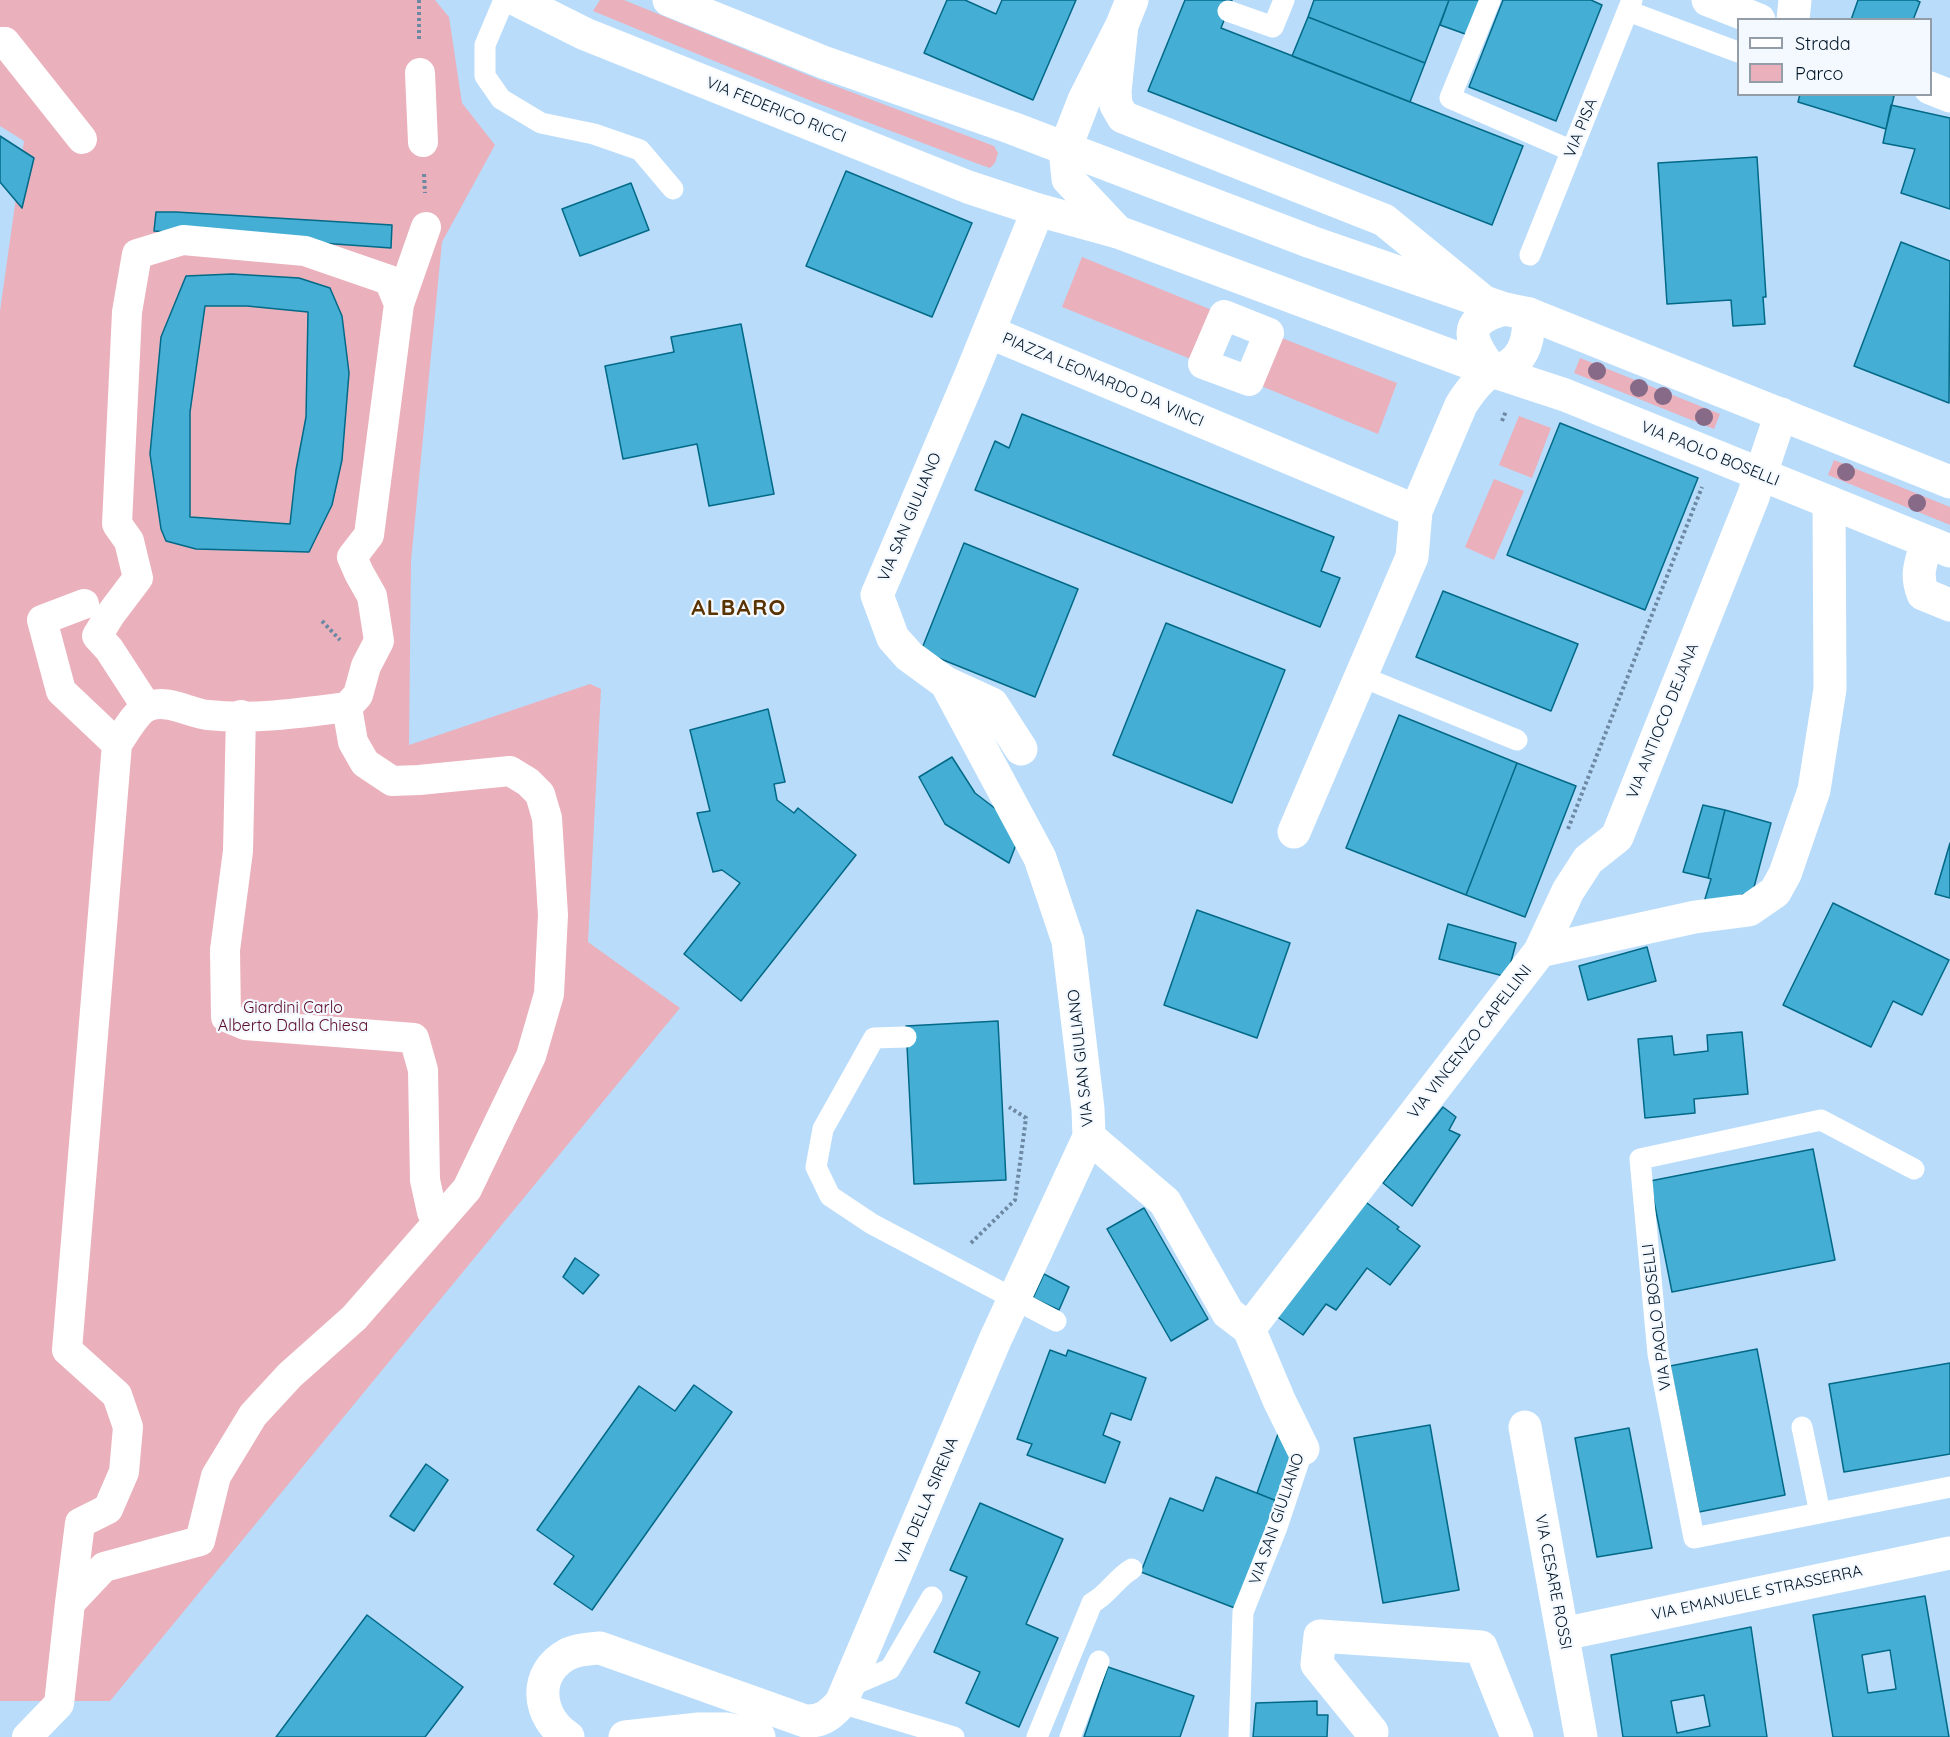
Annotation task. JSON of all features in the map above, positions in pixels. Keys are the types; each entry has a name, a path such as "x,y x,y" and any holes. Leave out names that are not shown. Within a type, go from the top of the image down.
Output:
{"street":[{"name":"VIA FEDERICO RICCI","path":"517,0 585,34 968,187 1038,210"},
{"path":"669,0 823,62 1012,128 1311,242 1519,313 1950,482"},
{"path":"1708,0 1754,18"},
{"path":"1793,18 1795,0"},
{"path":"1118,232 1068,179 1065,149 1104,86 1127,13"},
{"path":"0,42 5,42 82,139"},
{"path":"420,73 423,142"},
{"path":"1104,86 1123,117 1384,220 1519,313 1529,332 1520,357 1508,366 1492,371 1468,394 1461,405 1416,511 1412,557 1294,832"},
{"path":"1932,89 1950,96"},
{"path":"1038,210 1118,232 1492,371"},
{"name":"PIAZZA LEONARDO DA VINCI","path":"1038,210 988,332 1416,511"},
{"path":"27,1737 59,1704 80,1523 108,1509 124,1472 128,1427 117,1395 67,1350 117,744 146,706 160,703 207,715 286,715 347,708 358,695 366,666 379,641 372,596 358,573 352,557 369,535 399,304 426,227"},
{"path":"146,706 98,636 110,615 138,578 129,542 117,524 127,312 137,254 183,240 305,251 388,280 399,304"},
{"path":"1492,371 1475,348 1472,335 1478,321 1489,313 1519,313"},
{"name":"VIA SAN GIULIANO","path":"988,332 877,595 892,638 909,656 946,683 992,704 1021,749"},
{"name":"VIA PAOLO BOSELLI","path":"1492,371 1565,395 1939,547 1918,571 1921,588 1923,594 1950,605"},
{"name":"VIA ANTIOCO DEJANA","path":"1540,951 1568,891 1588,860 1617,837 1753,497 1781,414"},
{"name":"VIA VINCENZO CAPELLINI","path":"1249,1329 1540,951 1695,916 1749,910 1775,892 1785,873 1814,790 1830,689 1829,502"},
{"path":"84,604 42,620 61,691 117,744"},
{"name":"VIA SAN GIULIANO","path":"946,683 1040,858 1068,941 1088,1109 1089,1137 1164,1202 1228,1313 1249,1329 1303,1449"},
{"path":"70,1602 104,1567 200,1541 216,1476 253,1415 290,1375 354,1318 467,1189 526,1066 549,994 553,915 547,818 540,794 528,782 510,771 392,781 365,763 353,742 347,708"},
{"path":"241,715 238,851 225,950 226,1017 245,1025 414,1038 423,1070 425,1180 432,1212 442,1218"},
{"name":"VIA DELLA SIRENA","path":"844,1695 1013,1299 1089,1137"},
{"name":"VIA CESARE ROSSI","path":"1525,1427 1581,1737"},
{"name":"VIA EMANUELE STRASSERRA","path":"1563,1634 1950,1553"},
{"path":"1372,1732 1317,1664 1320,1636 1481,1647 1517,1737"},
{"path":"568,1737 555,1727 547,1716 543,1704 543,1690 547,1676 555,1665 567,1655 581,1649 600,1648 805,1721 823,1719 831,1714 844,1695"},
{"path":"625,1737 699,1729 727,1729 759,1737"}],"lane":[{"path":"504,0 485,45 485,76 501,99 541,123 594,134 640,150 673,189"},
{"path":"1228,11 1273,27 1284,0"},
{"path":"1490,0 1449,98 1572,151"},
{"path":"1630,5 1737,52"},
{"name":"VIA PISA","path":"1530,255 1630,5"},
{"path":"1360,676 1517,740"},
{"path":"906,1036 874,1038 823,1129 816,1167 830,1196 872,1224 1056,1321"},
{"name":"VIA PAOLO BOSELLI","path":"1914,1169 1821,1120 1640,1159 1659,1354 1694,1538 1950,1487"},
{"path":"1802,1427 1820,1514"},
{"name":"VIA SAN GIULIANO","path":"1239,1737 1243,1612 1277,1527 1303,1449"},
{"path":"1037,1737 1092,1603 1102,1598 1120,1576 1132,1569"},
{"path":"844,1695 890,1669 932,1597"},
{"path":"1070,1737 1099,1661"},
{"path":"844,1695 954,1737"}],"path":[{"path":"419,0 420,73"},
{"path":"423,142 426,227"},
{"path":"1502,422 1509,406"},
{"path":"1565,838 1704,482"},
{"path":"949,1264 1016,1200 1026,1118 1009,1107"}],"green space":[{"name":"Giardini Carlo Alberto Dalla Chiesa","path":"0,0 435,0 449,17 462,103 495,145 442,242 411,561 409,745 590,684 601,689 588,942 680,1008 110,1701 0,1701 0,311 24,141 0,126"},
{"path":"600,0 624,0 822,81 994,146 998,153 995,163 990,168 981,165 814,102 593,11"},
{"path":"1082,257 1224,315 1203,364 1062,307"},
{"path":"1269,333 1397,383 1378,434 1249,381"},
{"path":"1580,358 1720,414 1714,429 1574,373"},
{"path":"1519,416 1551,428 1532,478 1499,465"},
{"path":"1834,460 1950,507 1950,525 1828,475"},
{"path":"1494,479 1524,491 1494,560 1465,547"}],"building":[{"path":"947,0 965,0 996,14 1002,0 1076,0 1033,100 924,53"},
{"path":"1185,0 1232,0 1221,28 1523,146 1492,225 1148,91"},
{"path":"1314,0 1449,0 1425,63 1308,17"},
{"path":"1449,0 1482,0 1468,35 1440,25"},
{"path":"1503,0 1591,0 1602,5 1556,121 1469,87"},
{"path":"1858,0 1916,0 1920,2 1914,18 1852,18"},
{"path":"1308,17 1425,63 1410,102 1292,56"},
{"path":"1800,96 1894,96 1886,129 1798,102"},
{"path":"1891,105 1950,118 1950,209 1901,193 1915,149 1883,143"},
{"path":"0,136 34,158 22,208 0,182"},
{"path":"1757,157 1766,297 1763,297 1765,324 1733,326 1731,300 1667,304 1658,163"},
{"path":"846,171 972,223 932,317 806,266"},
{"path":"631,183 649,230 580,256 562,209"},
{"path":"156,212 392,225 391,248 154,231"},
{"path":"1901,242 1950,261 1949,403 1854,366"},
{"path":"232,274 299,278 330,288 342,316 349,373 342,460 332,505 309,552 196,549 166,541 161,529 150,454 161,337 186,276","holes":["205,306 247,306 308,312 306,417 296,470 290,524 190,517 190,412"]},
{"path":"741,324 774,494 709,506 697,444 623,459 605,366 674,352 671,337"},
{"path":"1022,414 1334,537 1321,571 1340,578 1320,627 975,490 995,441 1009,448"},
{"path":"1560,423 1698,478 1645,610 1507,555"},
{"path":"964,543 1078,589 1035,697 921,651"},
{"path":"1443,591 1578,644 1551,711 1416,657"},
{"path":"1166,623 1285,670 1232,803 1113,755"},
{"path":"768,709 785,782 774,784 777,800 794,813 798,808 856,855 741,1001 684,954 740,883 722,870 713,872 697,813 710,811 690,730"},
{"path":"1399,715 1517,763 1466,895 1346,848"},
{"path":"952,757 975,793 1022,829 1009,863 945,824 919,777"},
{"path":"1517,763 1576,786 1525,917 1466,895"},
{"path":"1703,805 1725,810 1708,878 1683,872"},
{"path":"1725,810 1771,823 1753,891 1702,909 1711,879 1708,878"},
{"path":"1950,843 1950,898 1935,894"},
{"path":"1833,903 1949,960 1922,1015 1893,1001 1871,1047 1783,1005"},
{"path":"1197,910 1290,943 1257,1038 1164,1005"},
{"path":"1448,924 1516,943 1507,977 1439,959"},
{"path":"1647,947 1656,981 1588,1000 1579,966"},
{"path":"998,1021 1006,1180 914,1184 906,1026"},
{"path":"1742,1032 1748,1094 1694,1099 1695,1113 1645,1118 1638,1039 1672,1036 1674,1055 1708,1051 1707,1035"},
{"path":"1443,1107 1456,1117 1449,1130 1460,1135 1412,1206 1383,1183"},
{"path":"1813,1149 1835,1260 1672,1292 1650,1181"},
{"path":"1363,1200 1420,1246 1390,1285 1367,1268 1336,1310 1326,1304 1303,1335 1276,1316"},
{"path":"1144,1208 1208,1319 1171,1341 1107,1229"},
{"path":"575,1258 599,1275 583,1294 563,1277"},
{"path":"1044,1274 1069,1287 1059,1310 1033,1298"},
{"path":"1757,1349 1785,1495 1699,1512 1670,1366"},
{"path":"1050,1350 1066,1356 1068,1350 1146,1378 1131,1420 1111,1413 1103,1435 1120,1442 1105,1483 1027,1455 1032,1444 1017,1439"},
{"path":"1950,1363 1950,1454 1844,1472 1829,1384"},
{"path":"694,1385 732,1412 592,1610 554,1584 574,1556 537,1530 639,1386 675,1411"},
{"path":"1284,1417 1298,1455 1279,1502 1257,1493"},
{"path":"1430,1425 1459,1590 1383,1603 1354,1438"},
{"path":"1629,1428 1652,1548 1597,1557 1575,1438"},
{"path":"426,1464 448,1480 414,1531 390,1516"},
{"path":"1216,1477 1282,1503 1240,1610 1141,1572 1170,1498 1203,1511"},
{"path":"980,1503 1063,1539 1026,1624 1058,1638 1019,1727 966,1703 980,1672 934,1652 967,1577 950,1570"},
{"path":"1925,1596 1949,1737 1833,1737 1813,1615","holes":["1890,1650 1896,1689 1868,1693 1862,1655"]},
{"path":"367,1615 463,1687 425,1737 276,1737"},
{"path":"1751,1627 1767,1737 1623,1737 1611,1655","holes":["1704,1695 1710,1726 1677,1733 1671,1701"]},
{"path":"1108,1667 1194,1696 1180,1737 1084,1737"},
{"path":"1317,1701 1317,1715 1328,1715 1327,1737 1253,1737 1256,1703"}],"district":[{"name":"ALBARO","path":"739,608"}]}
